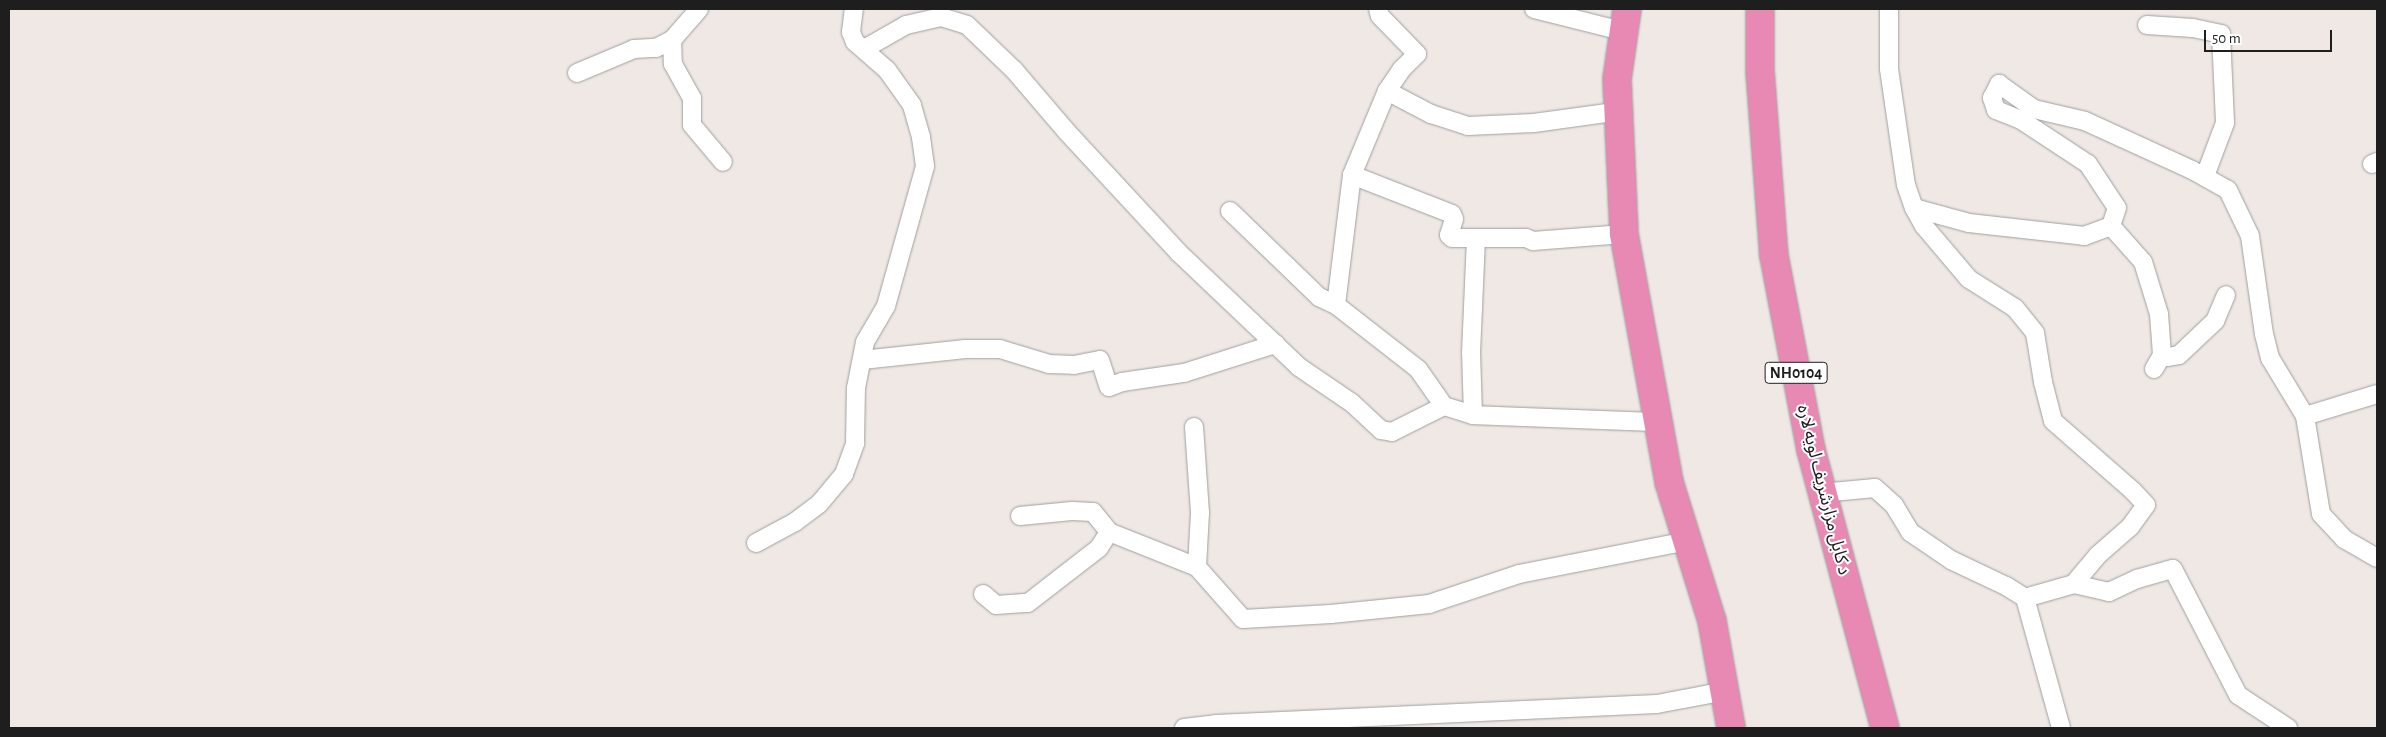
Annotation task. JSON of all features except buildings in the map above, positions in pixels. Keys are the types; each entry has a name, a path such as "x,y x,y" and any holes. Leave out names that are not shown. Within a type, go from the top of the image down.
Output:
{"highway":[{"name":"د کابل مزارشریف لویه لاره","path":"1760,9 1760,71 1774,256 1821,493 1885,728"},
{"path":"1624,20 1617,79 1620,111 1624,234 1669,482 1712,621 1731,728"}],"street":[{"path":"578,73 634,49 656,48 672,40 699,9"},
{"path":"756,543 795,522 819,504 844,474 854,443 856,388 865,342 886,306 925,166 921,137 912,105 887,70 855,42 851,32 854,9"},
{"path":"1336,305 1352,175 1387,91 1402,69 1417,54 1380,16 1378,9"},
{"path":"1534,9 1624,20"},
{"path":"1889,9 1889,69 1906,184 1914,208 1924,226 1970,279 2015,308 2036,333 2043,382 2053,421 2133,491 2146,506 2130,527 2098,555 2074,584"},
{"path":"864,49 906,25 941,17 967,25 1014,70 1067,132 1178,252 1299,367 1352,403 1381,430 1392,432 1444,406"},
{"path":"2147,25 2193,28 2221,34 2225,123 2205,176"},
{"path":"672,40 673,64 692,98 692,124 724,162"},
{"path":"2111,226 2117,208 2088,164 2021,120 1996,110 1992,98 2000,84 2034,109 2085,120 2205,176 2228,190 2250,236 2264,334 2270,358 2305,416 2321,514 2344,539 2377,558"},
{"path":"1387,91 1431,114 1468,126 1534,122 1620,111"},
{"path":"1352,175 1452,214 1454,216 1450,237 1526,238 1533,241 1624,234"},
{"path":"1914,208 1969,223 2084,236 2111,226"},
{"path":"1230,211 1319,297 1336,305 1418,369 1444,406 1472,415 1658,422"},
{"path":"2111,226 2143,262 2158,314 2158,362 2168,357 2179,355 2215,321 2226,295"},
{"path":"1472,415 1471,354 1476,238"},
{"path":"862,360 965,349 1000,349 1049,364 1074,364 1100,360 1110,387 1122,382 1184,373 1274,344"},
{"path":"2305,416 2377,394"},
{"path":"1194,427 1200,513 1197,567"},
{"path":"1821,493 1875,488 1894,504 1910,532 1951,560 2006,586 2025,598 2061,728"},
{"path":"1020,516 1072,511 1093,512 1109,532 1197,567 1243,619 1331,614 1429,604 1519,574 1688,541"},
{"path":"983,594 996,605 1028,603 1099,548 1109,532"},
{"path":"2025,598 2074,584 2109,592 2137,579 2173,569 2238,695 2288,728"},
{"path":"1184,728 1216,724 1657,704 1724,691"}]}
